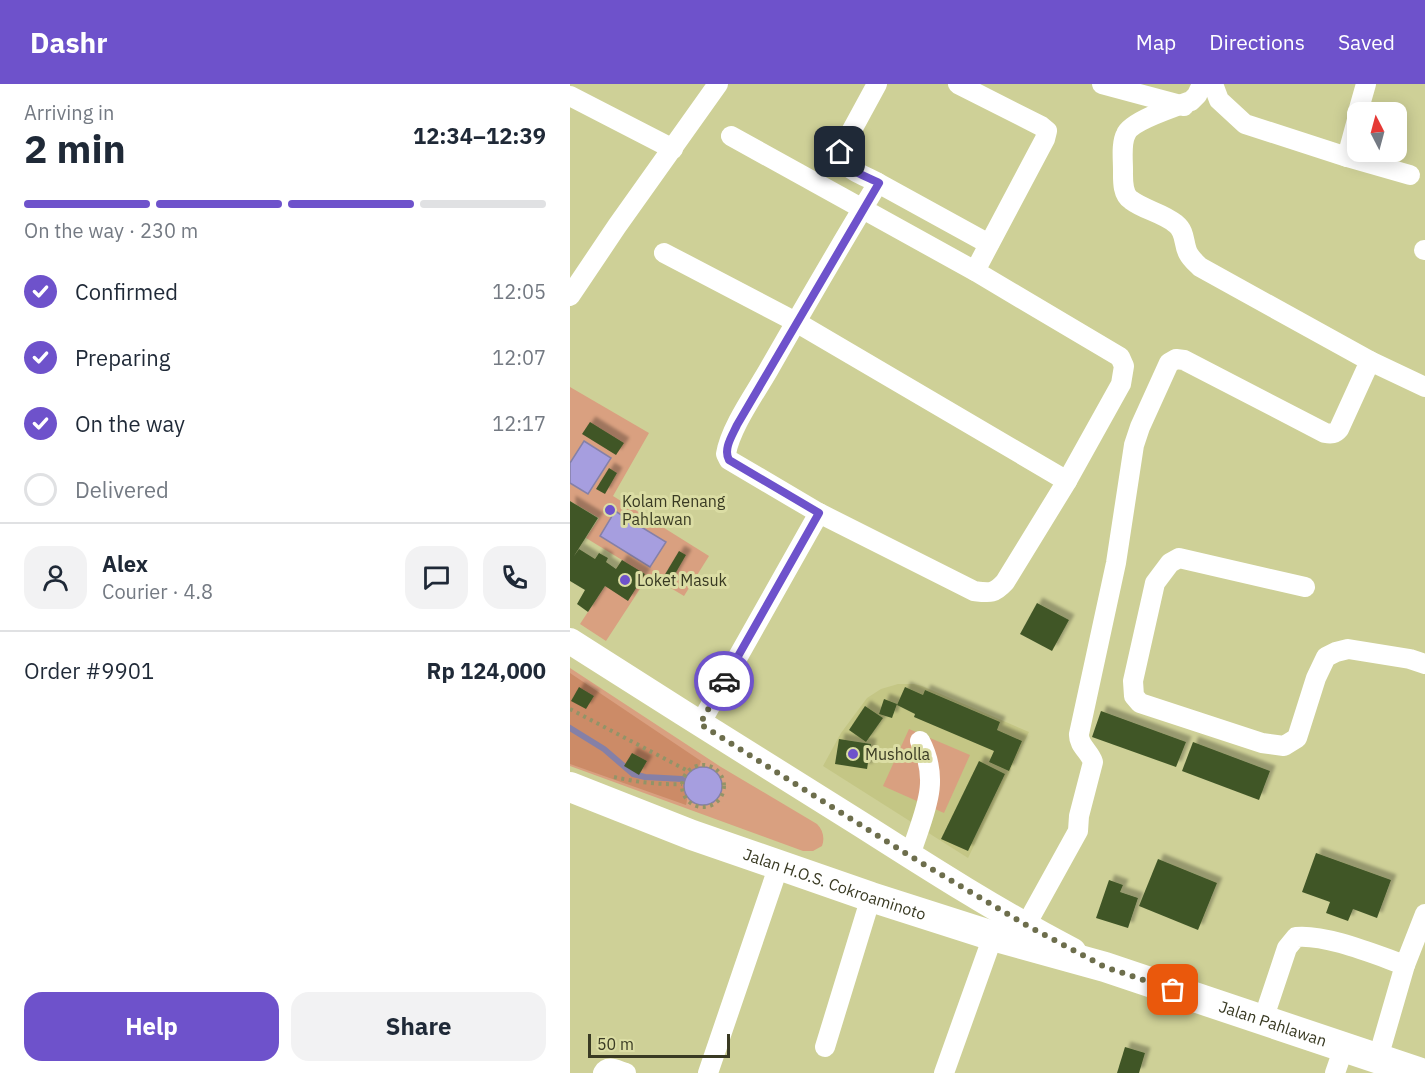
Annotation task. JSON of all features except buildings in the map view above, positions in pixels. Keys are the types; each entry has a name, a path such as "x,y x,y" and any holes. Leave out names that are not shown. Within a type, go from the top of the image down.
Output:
{"highway":[{"name":"Jalan H.O.S. Cokroaminoto","path":"570,788 692,835 871,897 993,936 1105,967"},
{"name":"Jalan Pahlawan","path":"1105,967 1263,1020 1340,1060 1378,1058 1421,1073"}],"main road":[{"name":"Jalan Pahlawan","path":"570,641 910,856 1026,925 1105,967"}],"street":[{"path":"570,296 718,84"},
{"path":"877,84 840,152 840,158 850,168 989,244"},
{"path":"958,84 1047,131 1045,139 975,271"},
{"path":"1102,84 1142,90 1180,105"},
{"path":"1361,102 1366,84"},
{"path":"1347,157 1250,126 1241,121 1219,100 1214,86 1191,101 1142,120 1128,130 1125,135 1123,182 1130,200 1177,225 1184,235 1186,252 1200,267 1370,361 1425,387"},
{"path":"570,96 673,149"},
{"path":"731,136 863,209 975,271 1119,357 1124,366 1121,384 1067,481 1005,582 990,593 974,591 819,513 729,460 726,454 737,425 796,322 863,209 879,183"},
{"path":"1364,162 1410,175"},
{"path":"664,253 796,322 1067,481"},
{"path":"1026,925 1078,831 1079,816 1093,762 1080,742 1079,734 1116,563 1134,446 1140,427 1169,363 1176,359 1184,360 1329,434 1339,429 1370,361"},
{"path":"700,724 819,513"},
{"path":"1305,587 1179,558 1170,563 1155,583 1133,681 1134,696 1140,703 1262,743 1284,746 1297,738 1316,678 1326,657 1336,651 1348,649 1410,659 1425,664"},
{"path":"910,856 931,784 928,759 920,741"},
{"path":"708,1073 779,865"},
{"path":"825,1047 871,897"},
{"path":"1378,1058 1405,965 1425,914"},
{"path":"1263,1020 1287,948 1296,937 1308,935 1405,965"},
{"path":"944,1073 993,936"},
{"path":"603,1073 608,1068 626,1073"}],"path":[{"path":"570,709 688,771"},
{"path":"702,766 716,769 721,774 723,782 720,798 704,807 687,799 682,784 688,771 693,767 702,766"},
{"path":"604,774 629,780 682,784"}],"shaded area":[{"name":"Kolam Renang Pahlawan","path":"570,387 649,433 613,496 709,556 684,596 649,575 606,641 580,624 622,560 586,538 599,518 570,501"},
{"path":"584,441 611,458 588,494 570,483 570,463"},
{"path":"615,511 666,542 650,567 600,536"},
{"path":"570,668 721,767 817,824 823,834 822,846 813,851 803,851 570,766"},
{"path":"570,673 701,761 699,767 691,771 685,779 686,805 570,764"},
{"path":"898,684 922,686 1029,732 968,858 823,766 841,733 867,698 881,689"},
{"path":"909,729 970,755 944,813 883,786"},
{"path":"703,767 710,768 716,773 721,779 721,793 716,799 710,804 703,805 696,804 690,799 685,793 684,786 685,779 690,773 696,768"}],"waterway":[{"path":"570,728 604,749 633,774 682,779"}],"way so far":[{"path":"724,681 700,724 910,856 1026,925 1105,967 1173,990"}],"place":[{"name":"Kolam Renang Pahlawan","path":"610,510"},
{"name":"Loket Masuk","path":"625,580"},
{"name":"Musholla","path":"853,754"}],"route":[{"path":"724,681 819,513 729,460 726,454 737,425 879,183 850,168 840,158 840,152"}]}
